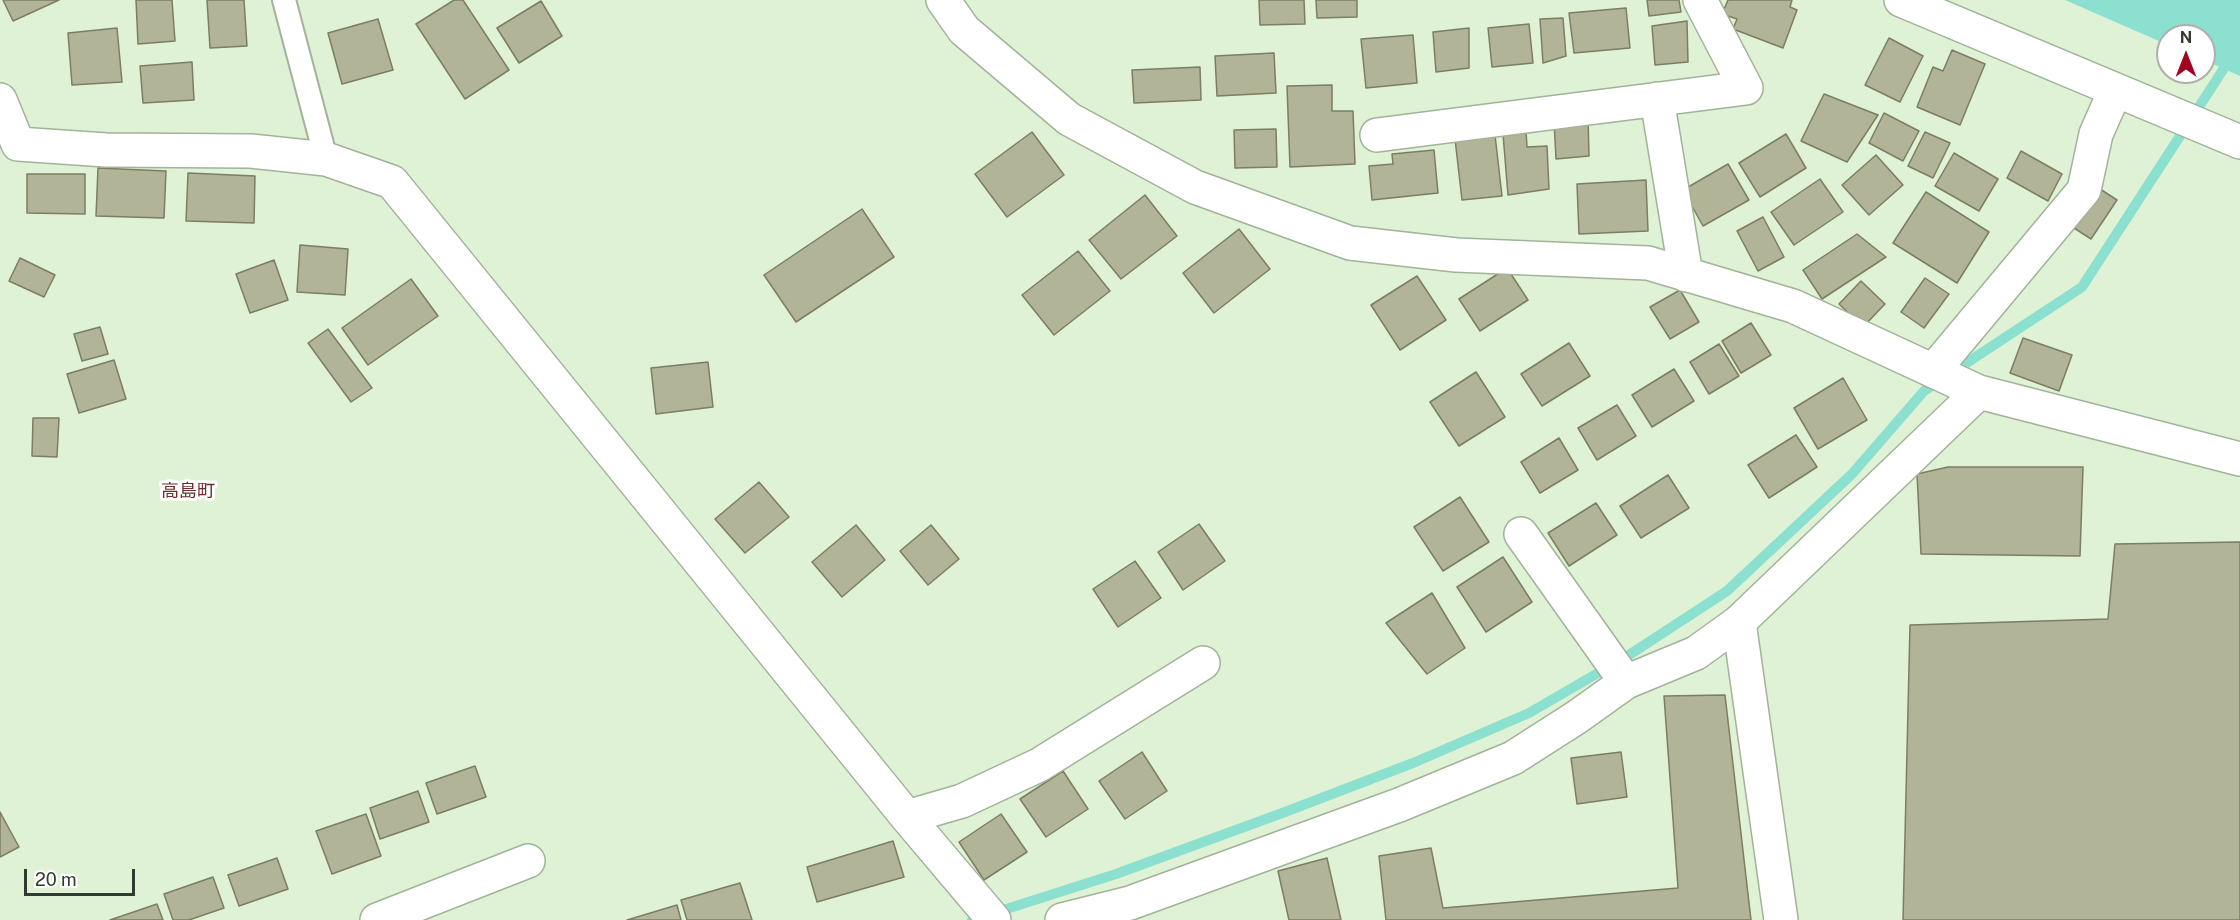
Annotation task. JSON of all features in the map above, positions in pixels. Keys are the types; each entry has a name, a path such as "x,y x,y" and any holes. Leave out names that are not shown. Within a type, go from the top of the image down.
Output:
{"street":[{"path":"943,0 964,30 1069,119 1195,187 1350,243 1456,255 1648,263 1793,306 1979,392 2240,459"},
{"path":"1377,135 1746,88 1700,0"},
{"path":"1901,0 2240,142"},
{"path":"1933,371 2084,190 2096,134 2115,91"},
{"path":"1657,99 1686,275"},
{"path":"0,100 18,144 106,150 251,152 326,159 392,182 907,817 994,920"},
{"path":"1062,920 1130,903 1399,806 1513,759 1626,682 1696,653 1739,622 1979,392"},
{"path":"1521,534 1626,682"},
{"path":"1739,622 1781,920"},
{"path":"907,817 962,801 1039,765 1203,663"},
{"path":"377,920 528,861"}],"lane":[{"path":"284,0 326,159"}],"water":[{"path":"2065,0 2240,0 2240,76 2216,65 2216,24 2156,24 2156,40"}],"building":[{"path":"3,0 59,0 13,21"},
{"path":"136,0 172,0 175,41 138,44"},
{"path":"207,0 244,0 247,46 210,48"},
{"path":"454,0 463,0 509,70 465,99 416,24"},
{"path":"1259,0 1304,0 1305,24 1260,25"},
{"path":"1316,0 1357,0 1357,17 1317,18"},
{"path":"1647,0 1679,0 1681,12 1649,16"},
{"path":"1728,0 1792,0 1790,7 1797,10 1783,48 1733,29 1737,19 1722,14"},
{"path":"541,1 562,36 519,63 497,28"},
{"path":"1626,8 1630,48 1574,53 1569,13"},
{"path":"1563,18 1566,56 1543,63 1540,19"},
{"path":"378,19 393,70 342,84 328,33"},
{"path":"1687,21 1688,62 1655,65 1652,26"},
{"path":"1529,24 1533,63 1492,67 1488,28"},
{"path":"117,28 122,82 72,85 68,33"},
{"path":"1469,28 1469,68 1436,72 1433,32"},
{"path":"1413,35 1417,83 1366,88 1361,39"},
{"path":"1889,38 1923,56 1900,102 1865,85"},
{"path":"1952,50 1985,64 1960,125 1917,107 1933,67 1943,71"},
{"path":"1274,53 1276,93 1217,96 1215,56"},
{"path":"192,62 194,100 143,103 140,66"},
{"path":"1200,67 1201,100 1134,103 1132,70"},
{"path":"1332,85 1332,111 1353,111 1355,164 1290,167 1287,86"},
{"path":"1824,94 1878,115 1847,162 1801,141"},
{"path":"1884,113 1919,131 1903,161 1869,143"},
{"path":"1588,116 1589,156 1556,159 1554,121"},
{"path":"1276,129 1277,167 1235,168 1234,130"},
{"path":"1526,131 1527,147 1547,146 1549,189 1508,195 1503,134"},
{"path":"1032,132 1064,175 1007,217 975,174"},
{"path":"1925,132 1950,143 1933,178 1908,166"},
{"path":"1786,134 1806,168 1760,197 1739,163"},
{"path":"1495,135 1502,196 1462,200 1455,139"},
{"path":"1434,150 1438,193 1372,200 1369,166 1393,164 1392,154"},
{"path":"2021,151 2062,174 2048,201 2007,178"},
{"path":"1954,153 1998,179 1979,211 1935,186"},
{"path":"1876,155 1903,185 1869,215 1842,185"},
{"path":"1728,164 1749,200 1703,226 1683,190"},
{"path":"98,168 166,171 164,218 96,216"},
{"path":"188,173 255,176 254,223 186,221"},
{"path":"27,174 85,174 85,214 27,213"},
{"path":"1820,179 1843,212 1794,245 1771,212"},
{"path":"1646,180 1648,231 1579,234 1577,184"},
{"path":"2097,187 2117,200 2091,239 2071,226"},
{"path":"1926,192 1989,232 1957,283 1893,243"},
{"path":"1145,195 1177,236 1121,279 1089,240"},
{"path":"862,209 894,257 796,322 764,275"},
{"path":"1763,217 1784,257 1758,271 1737,231"},
{"path":"1239,229 1270,269 1214,313 1183,273"},
{"path":"1857,234 1886,257 1822,299 1803,270"},
{"path":"300,245 348,249 345,295 297,292"},
{"path":"1078,251 1110,291 1054,335 1022,295"},
{"path":"20,258 55,275 44,297 9,281"},
{"path":"274,260 288,300 250,313 236,274"},
{"path":"1507,268 1528,300 1480,331 1459,299"},
{"path":"1417,276 1446,320 1400,350 1371,305"},
{"path":"1925,278 1949,294 1924,328 1901,312"},
{"path":"411,279 438,316 368,365 342,328"},
{"path":"1861,281 1885,304 1863,327 1839,304"},
{"path":"1680,290 1699,322 1670,339 1650,307"},
{"path":"1751,323 1771,355 1741,373 1722,341"},
{"path":"100,327 108,354 82,361 74,334"},
{"path":"328,329 372,388 351,402 308,343"},
{"path":"2023,338 2072,355 2059,391 2010,373"},
{"path":"1569,343 1590,376 1542,406 1521,374"},
{"path":"1719,344 1739,376 1709,394 1690,362"},
{"path":"114,360 126,399 79,413 67,374"},
{"path":"708,362 713,407 656,414 651,368"},
{"path":"1674,369 1694,401 1652,427 1632,395"},
{"path":"1476,372 1505,417 1459,446 1430,402"},
{"path":"1843,378 1867,420 1818,449 1794,408"},
{"path":"1617,405 1636,436 1597,460 1578,428"},
{"path":"33,418 59,418 57,457 32,456"},
{"path":"1796,435 1817,467 1769,498 1748,465"},
{"path":"1559,438 1578,470 1540,493 1521,462"},
{"path":"1948,467 2083,467 2080,556 1921,554 1917,474"},
{"path":"1668,475 1689,508 1641,538 1620,506"},
{"path":"759,482 789,517 745,553 715,519"},
{"path":"1460,497 1489,542 1443,571 1414,527"},
{"path":"1596,503 1617,535 1569,566 1548,533"},
{"path":"1199,524 1225,561 1183,590 1158,552"},
{"path":"856,525 885,560 842,597 812,562"},
{"path":"931,525 959,559 928,585 900,551"},
{"path":"2240,542 2240,920 1903,920 1910,625 2108,619 2115,544"},
{"path":"1503,557 1532,602 1486,632 1457,587"},
{"path":"1135,561 1161,598 1118,627 1093,589"},
{"path":"1432,593 1465,648 1427,674 1386,623"},
{"path":"1725,695 1751,920 1386,920 1379,856 1431,848 1443,908 1678,888 1664,696"},
{"path":"1142,752 1167,791 1125,819 1099,781"},
{"path":"1621,752 1627,797 1577,804 1571,758"},
{"path":"475,766 486,797 437,814 426,783"},
{"path":"1063,771 1088,809 1046,837 1020,799"},
{"path":"418,791 429,822 380,839 370,808"},
{"path":"0,812 19,847 0,857"},
{"path":"366,814 381,856 332,874 316,831"},
{"path":"1001,814 1027,852 984,880 959,842"},
{"path":"893,841 904,877 817,902 807,867"},
{"path":"277,858 288,889 239,906 228,875"},
{"path":"1327,858 1341,920 1289,920 1278,871"},
{"path":"213,877 224,908 189,920 173,920 164,894"},
{"path":"740,883 752,920 687,920 681,900"},
{"path":"157,904 163,920 110,920"},
{"path":"677,905 681,920 627,920"}],"waterway":[{"path":"972,920 1116,874 1285,812 1413,763 1529,713 1629,655 1727,591 1852,474 1924,391 2082,287 2230,59 2240,53"}],"district":[{"name":"高島町","path":"188,491"}]}
